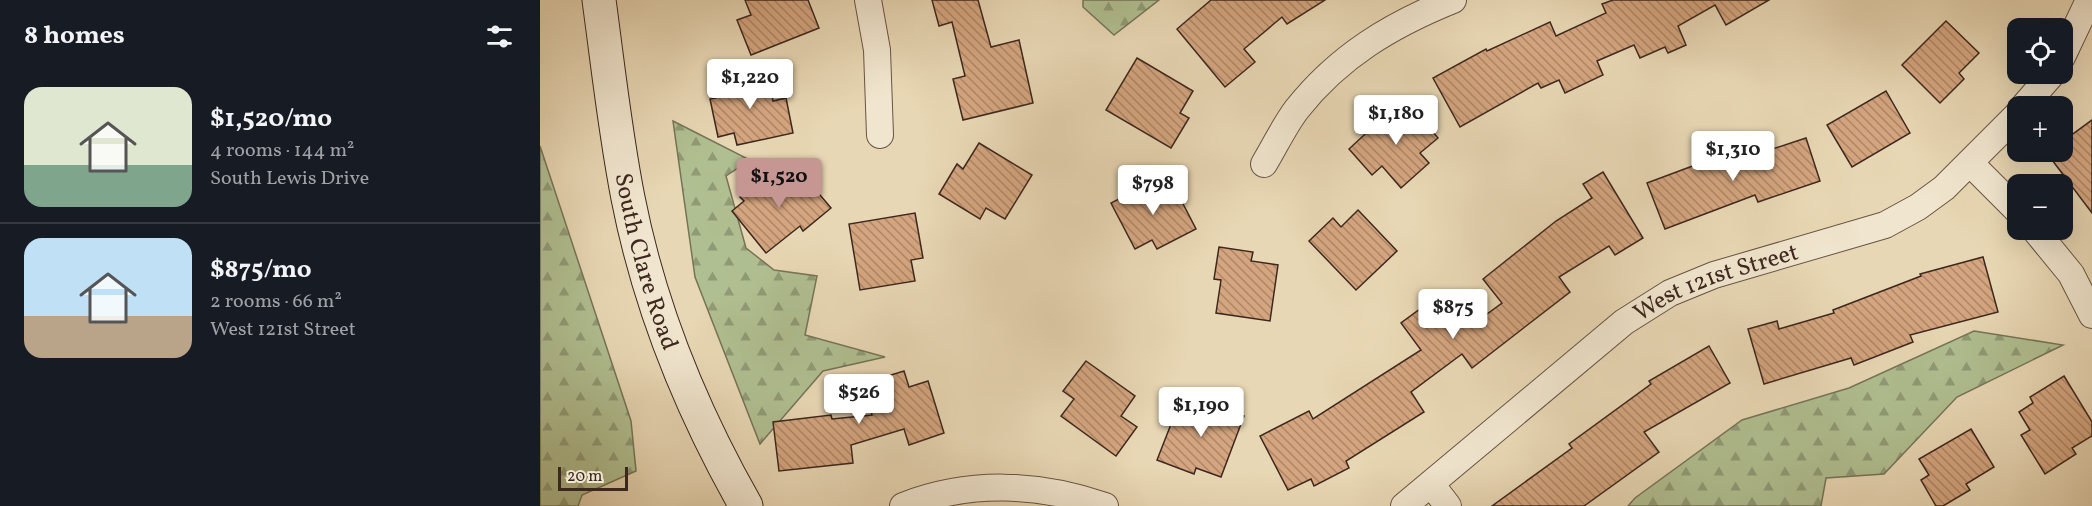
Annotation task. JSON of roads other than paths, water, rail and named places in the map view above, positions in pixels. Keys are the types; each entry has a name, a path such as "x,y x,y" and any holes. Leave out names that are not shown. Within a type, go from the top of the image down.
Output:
{"street":[{"name":"South Clare Road","path":"599,0 628,198 644,261 680,371 746,506"},
{"path":"868,0 877,50 880,135"},
{"path":"1264,164 1296,111 1324,78 1364,44 1411,17 1453,0"},
{"path":"2073,34 2089,0"},
{"path":"2033,96 2043,84"},
{"name":"West 121st Street","path":"1404,506 1624,322 1670,293 1714,275 1885,225 1918,207 1970,163 2007,125"},
{"path":"1970,163 2007,200"},
{"path":"2043,240 2071,274 2092,315"},
{"path":"1431,484 1449,506"},
{"path":"903,506 926,497 990,486 1032,487 1079,497 1105,506"}]}
